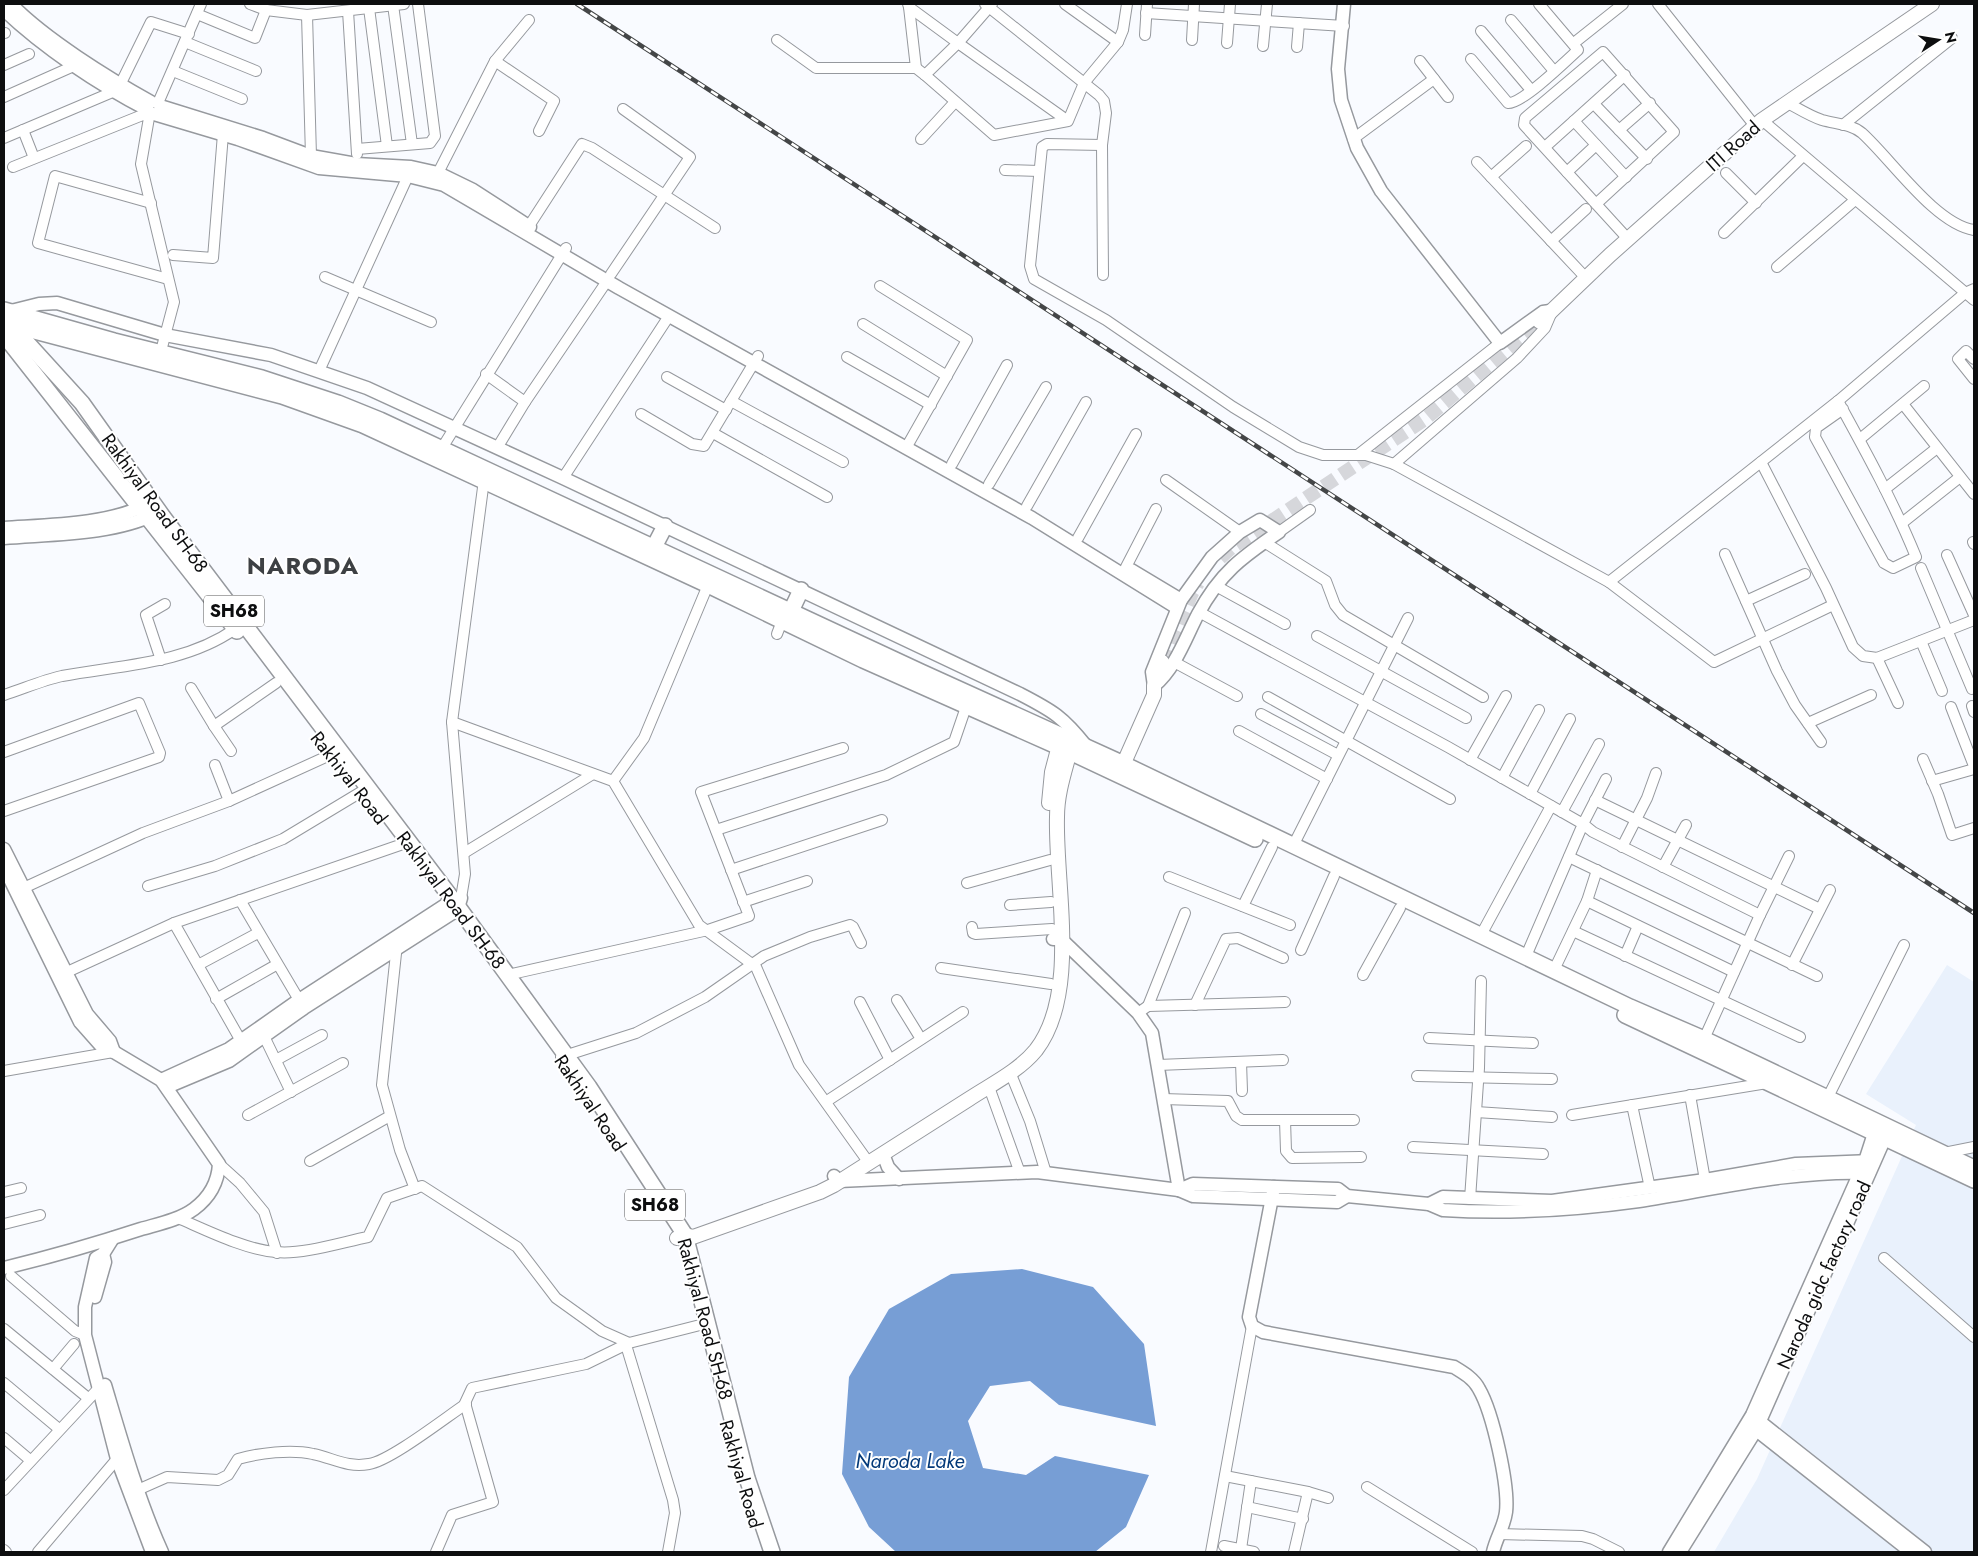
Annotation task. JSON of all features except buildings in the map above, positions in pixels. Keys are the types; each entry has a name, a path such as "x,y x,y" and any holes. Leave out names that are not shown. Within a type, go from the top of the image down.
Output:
{"main road":[{"name":"ITI Road","path":"1540,322 1628,239 1759,123 1932,4"},
{"path":"6,321 114,341 161,352 262,378 338,403 442,448 654,547 783,622 1070,744 1272,847 1767,1083 1881,1131 1943,1153 1974,1168"},
{"path":"6,321 282,396 372,429 966,707 1070,744"},
{"name":"Rakhiyal Road SH-68","path":"6,321 82,404 149,510 507,975 562,1056"},
{"name":"Rakhiyal Road","path":"149,510 330,755 361,792 400,845 454,905 562,1056 681,1237 764,1552"},
{"path":"654,547 665,526"},
{"path":"783,622 801,590"},
{"path":"1117,767 1147,691 1154,686 1168,662"},
{"path":"867,1159 884,1154 1010,1072 1035,1051 1044,1037 1052,1018 1058,988 1051,902 1050,795 1052,772 1070,744"},
{"path":"681,1237 690,1230 836,1179 967,1092 1024,1049 1041,1023 1051,984 1055,936 1059,788 1070,744"},
{"path":"1117,767 1293,846 1704,1039 1828,1099 1881,1131 1974,1180"},
{"name":"Rakhiyal Road SH-68","path":"703,1324 747,1478 772,1552"}],"street":[{"path":"11,4 23,22 76,65 154,108 318,168 408,176 444,185 908,444 1179,604"},
{"path":"250,4 266,10 307,14 404,4"},
{"path":"357,149 430,143 435,136 418,4"},
{"path":"1065,4 1118,42"},
{"path":"1068,121 1084,83 1118,42 1123,30 1127,4"},
{"path":"1192,40 1194,4"},
{"path":"1227,43 1230,4"},
{"path":"1263,46 1267,4"},
{"path":"1344,4 1344,26 1338,69 1341,100 1353,138 1381,191 1500,343"},
{"path":"1471,59 1508,103 1517,100 1531,90 1578,50 1539,4"},
{"path":"1574,43 1623,4"},
{"path":"1658,4 1759,123 1970,291 1974,300"},
{"path":"393,5 412,144"},
{"path":"925,75 958,43 989,5 1099,95 1106,106 1102,145 1103,275"},
{"path":"908,6 1068,121"},
{"path":"908,6 916,68"},
{"path":"369,8 387,146"},
{"path":"1145,35 1147,8 1194,16 1344,26"},
{"path":"161,352 174,302 141,164 154,108 173,71 199,9 256,38 266,10"},
{"path":"4,10 60,44 118,87"},
{"path":"348,11 357,149 356,164"},
{"path":"307,14 311,156"},
{"path":"438,173 495,61 529,20"},
{"path":"1512,20 1554,71"},
{"path":"4,138 118,87 151,22 256,71"},
{"path":"1297,47 1299,23"},
{"path":"1481,31 1531,90"},
{"path":"1843,125 1952,38"},
{"path":"777,40 816,68 916,68 994,136 1068,121"},
{"path":"4,65 29,54"},
{"path":"1596,204 1674,132 1607,54 1600,54 1525,118 1524,125 1545,147 1567,172 1596,204 1628,239"},
{"path":"495,61 554,101 539,131"},
{"path":"1420,61 1448,97"},
{"path":"4,97 76,65"},
{"path":"173,71 242,98"},
{"path":"1545,147 1625,74"},
{"path":"1353,138 1434,79"},
{"path":"921,139 955,102"},
{"path":"1619,130 1650,102"},
{"path":"1788,103 1812,116 1862,133 1912,187 1958,224 1974,230"},
{"path":"1594,104 1646,159"},
{"path":"13,167 154,108 236,129 311,156 356,164 411,168 438,173 473,190 528,226 563,252"},
{"path":"497,448 525,402 690,157 623,108"},
{"path":"1574,122 1626,177"},
{"path":"23,130 34,158"},
{"path":"173,255 213,258 223,134"},
{"path":"528,226 582,144 592,148 714,228"},
{"path":"1102,145 1044,145 1040,150 1030,266 1034,278 1092,311 1233,407 1299,447 1323,455 1359,454 1394,464 1609,582 1714,662 1833,606"},
{"path":"1567,172 1596,145"},
{"path":"1491,177 1526,146"},
{"path":"1724,233 1802,156"},
{"path":"1477,162 1586,278"},
{"path":"1005,170 1039,171"},
{"path":"1726,173 1756,203"},
{"path":"150,203 54,176 38,243 168,279"},
{"path":"319,371 354,290 408,176"},
{"path":"1778,267 1855,200"},
{"path":"1551,241 1586,209"},
{"path":"442,448 563,252"},
{"path":"325,277 431,322"},
{"path":"609,278 669,316 756,360"},
{"path":"880,286 968,340 908,444"},
{"path":"1840,405 1885,488 1916,557 1893,568 1884,563 1815,437 1816,428 1840,405 1970,291"},
{"path":"6,321 39,304 57,303 165,335 271,355 367,388 801,590 1056,713 1068,724 1070,744"},
{"path":"1359,454 1500,343 1543,312 1552,311 1545,328 1517,358 1394,464"},
{"path":"563,478 669,316"},
{"path":"863,324 948,376"},
{"path":"1974,343 1958,359 1974,379"},
{"path":"1966,351 1974,359"},
{"path":"847,357 931,405"},
{"path":"641,414 692,444 704,446 756,360"},
{"path":"952,464 1007,365"},
{"path":"486,374 525,402"},
{"path":"667,377 843,462"},
{"path":"1860,439 1924,386"},
{"path":"989,484 1046,387"},
{"path":"1027,506 1086,402"},
{"path":"1903,404 1974,494"},
{"path":"1609,582 1761,462 1840,405"},
{"path":"713,433 827,497"},
{"path":"1078,538 1136,434"},
{"path":"908,444 952,464 1027,506 1126,567 1179,604"},
{"path":"1885,488 1937,448"},
{"path":"1761,462 1857,652 1863,656 1877,658 1974,620"},
{"path":"1902,523 1960,477"},
{"path":"164,1084 228,1061 262,1032 301,1004 397,944 454,905 466,874 452,722 484,480"},
{"path":"1166,480 1240,532"},
{"path":"1126,567 1156,509"},
{"path":"4,528 100,518 149,510"},
{"path":"4,538 100,529 149,510"},
{"path":"1237,696 1168,662 1216,586 1236,562 1310,510"},
{"path":"1154,686 1152,672 1179,604 1212,557 1240,532 1260,520 1278,532"},
{"path":"1264,542 1326,581 1339,611 1483,697"},
{"path":"1725,554 1777,671 1820,742"},
{"path":"1947,555 1974,615"},
{"path":"1921,568 1972,689"},
{"path":"1746,601 1805,574"},
{"path":"614,781 644,738 708,585"},
{"path":"1216,586 1285,624"},
{"path":"161,660 146,615 165,604"},
{"path":"1199,612 1470,760 1584,824 1593,832 1760,915"},
{"path":"1293,846 1408,618"},
{"path":"4,695 60,677 161,660 198,648 236,629"},
{"path":"1317,636 1466,718"},
{"path":"1921,641 1942,691"},
{"path":"1877,658 1898,703"},
{"path":"214,726 276,683"},
{"path":"191,688 230,751"},
{"path":"1808,723 1871,695"},
{"path":"1470,760 1506,696"},
{"path":"1268,697 1450,799"},
{"path":"4,752 139,702 160,753 159,757 4,811"},
{"path":"716,830 886,775 954,742 966,707"},
{"path":"1932,781 1974,768 1951,707"},
{"path":"1502,778 1540,710"},
{"path":"1261,714 1338,755"},
{"path":"1530,794 1570,719"},
{"path":"452,722 614,781 699,925 753,965 799,1065 827,1101 867,1159"},
{"path":"1239,731 1327,779"},
{"path":"1562,812 1599,744"},
{"path":"507,975 708,930 748,916 701,792 843,748"},
{"path":"20,889 143,833 229,801 330,755"},
{"path":"1922,759 1952,835 1974,828"},
{"path":"215,765 229,801"},
{"path":"464,853 593,774"},
{"path":"1622,847 1636,821 1656,774"},
{"path":"1526,956 1594,800 1606,778"},
{"path":"148,886 214,866 283,839 361,792"},
{"path":"1594,800 1820,909"},
{"path":"1481,935 1551,806"},
{"path":"730,870 882,820"},
{"path":"1663,867 1686,824"},
{"path":"65,973 174,923 400,845"},
{"path":"1243,906 1272,847"},
{"path":"4,849 80,1022 103,1048 114,1052 164,1084 219,1164 240,1182 264,1212 277,1252"},
{"path":"1569,856 1816,976"},
{"path":"1704,1039 1789,856"},
{"path":"967,883 1050,860"},
{"path":"4,867 20,889 87,1014 110,1041 114,1052"},
{"path":"1554,970 1587,901 1597,870"},
{"path":"1300,950 1334,876"},
{"path":"1169,877 1290,925"},
{"path":"743,902 807,881"},
{"path":"1792,965 1830,890"},
{"path":"240,900 276,965 301,1004"},
{"path":"1587,901 1734,972"},
{"path":"1010,906 1051,902"},
{"path":"1363,975 1400,908"},
{"path":"1143,1009 1185,913"},
{"path":"174,923 241,1041"},
{"path":"562,1056 636,1033 705,997 764,956 802,940 845,926 853,927 861,943"},
{"path":"1625,956 1638,926"},
{"path":"972,927 973,933 976,934 1055,936 1143,1009 1152,1033 1179,1190"},
{"path":"1573,932 1800,1038"},
{"path":"198,964 258,933"},
{"path":"1195,1005 1226,939 1238,938 1283,958"},
{"path":"397,944 382,1085 400,1150 415,1189"},
{"path":"1828,1099 1904,945"},
{"path":"216,999 276,965"},
{"path":"941,968 1051,984"},
{"path":"1470,1199 1478,1077 1480,981"},
{"path":"897,1000 921,1039"},
{"path":"860,1002 890,1060"},
{"path":"1143,1009 1285,1002"},
{"path":"827,1101 963,1012"},
{"path":"164,1084 241,1041 262,1032"},
{"path":"262,1032 291,1092"},
{"path":"276,1060 322,1035"},
{"path":"1429,1038 1533,1043"},
{"path":"4,1071 114,1052"},
{"path":"1158,1065 1283,1060"},
{"path":"1241,1062 1242,1091"},
{"path":"248,1115 343,1063"},
{"path":"1010,1072 1030,1121 1046,1173"},
{"path":"1417,1076 1552,1079"},
{"path":"1572,1116 1767,1083"},
{"path":"989,1086 1020,1173"},
{"path":"1690,1095 1705,1180"},
{"path":"1163,1099 1224,1100 1230,1103 1236,1116 1242,1120 1354,1120"},
{"path":"1632,1105 1650,1188"},
{"path":"1476,1112 1552,1117"},
{"path":"310,1161 390,1116"},
{"path":"1285,1120 1286,1151 1289,1156 1361,1157"},
{"name":"Naroda gidc factory road","path":"1680,1552 1754,1423 1867,1167 1881,1131"},
{"path":"1943,1153 1974,1147"},
{"path":"1413,1148 1542,1154"},
{"path":"884,1154 888,1167 899,1179"},
{"path":"8,1272 178,1218 194,1209 206,1199 218,1179 219,1164"},
{"path":"1429,1204 1444,1197 1552,1201 1705,1180 1786,1165 1867,1167"},
{"path":"836,1179 899,1179 1046,1173 1179,1190 1193,1196 1338,1189 1347,1196 1429,1204 1443,1210 1549,1212 1639,1201 1796,1175 1867,1167"},
{"path":"178,1218 230,1240 277,1252 314,1248 368,1237 386,1198 422,1186 517,1247 556,1298 602,1331 627,1344 673,1500 675,1513 668,1552"},
{"path":"4,1192 21,1188"},
{"path":"1211,1552 1252,1326 1249,1317 1272,1193"},
{"path":"4,1224 40,1214"},
{"path":"113,1238 102,1254 96,1258 85,1307 85,1334 93,1394 117,1460 162,1552"},
{"path":"102,1254 105,1262 96,1289 93,1328 105,1383 152,1552"},
{"path":"1884,1258 1974,1337"},
{"path":"8,1272 75,1331 85,1334"},
{"path":"134,1492 167,1477 218,1480 228,1475 238,1460 251,1455 313,1454 348,1466 370,1464 388,1456 466,1404 472,1388 586,1364 627,1344 703,1324"},
{"path":"1252,1326 1263,1332 1454,1367 1464,1372 1479,1389 1503,1465 1506,1510 1500,1534 1492,1552"},
{"path":"4,1328 53,1369 93,1394"},
{"path":"53,1369 74,1344"},
{"path":"4,1384 58,1429"},
{"path":"4,1490 58,1429 93,1394"},
{"path":"436,1552 452,1515 493,1502 466,1404"},
{"path":"1754,1423 1911,1552"},
{"path":"1754,1423 1925,1552"},
{"name":"Naroda gidc factory road","path":"1669,1552 1754,1423"},
{"path":"4,1438 30,1460"},
{"path":"38,1552 117,1460"},
{"path":"1225,1476 1308,1492 1328,1498"},
{"path":"1241,1549 1251,1481"},
{"path":"1367,1487 1472,1552"},
{"path":"1294,1552 1308,1492"},
{"path":"1247,1507 1302,1519"},
{"path":"1500,1534 1582,1536 1618,1552"},
{"path":"1224,1546 1254,1552"}],"shaded area":[{"path":"1947,965 1974,982 1974,1552 1714,1552 1757,1479 1916,1125 1866,1094"}],"water":[{"name":"Naroda Lake","path":"1022,1269 1093,1287 1144,1344 1156,1426 1059,1405 1030,1381 990,1386 968,1421 983,1468 1026,1475 1055,1456 1149,1475 1126,1527 1095,1552 896,1552 869,1527 842,1474 849,1377 889,1309 951,1274"}],"tunnel":[{"path":"1220,558 1231,548 1425,419 1540,322"},
{"path":"1162,662 1198,583"}],"railway":[{"path":"577,4 1974,913"}],"district":[{"name":"NARODA","path":"303,565"}]}
